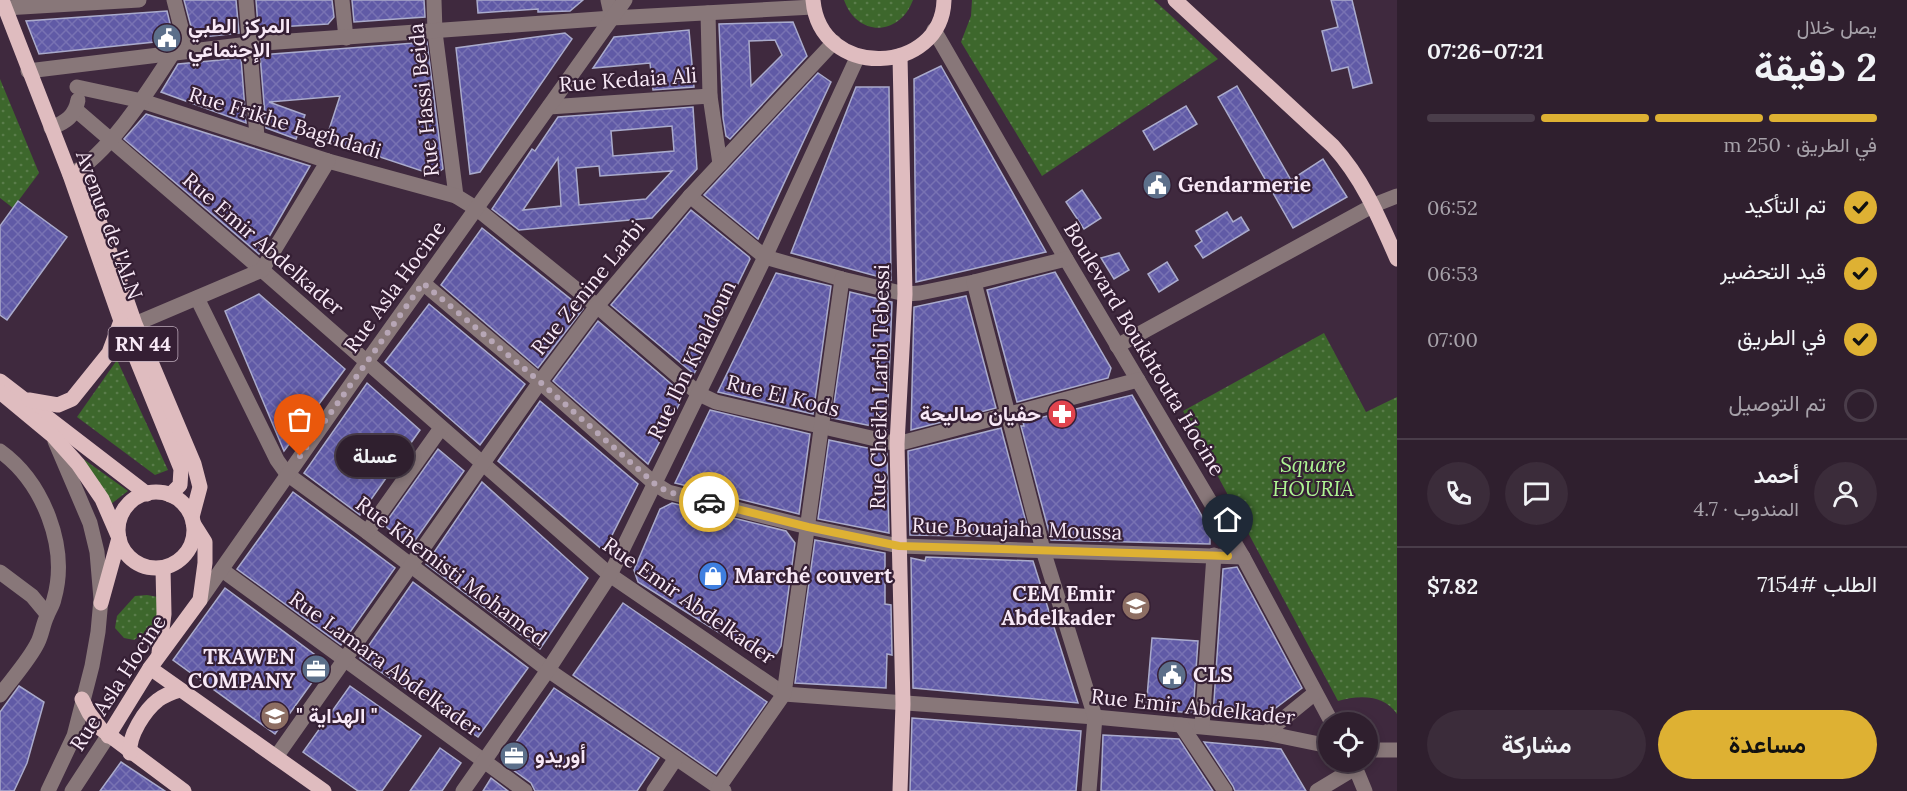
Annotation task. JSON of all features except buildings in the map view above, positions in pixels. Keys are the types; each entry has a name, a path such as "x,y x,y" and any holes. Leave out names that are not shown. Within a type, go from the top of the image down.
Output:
{"main road":[{"path":"1175,0 1333,146 1350,165 1374,205 1397,259"},
{"path":"813,3 821,26 834,42 845,51 872,59 900,56 919,45 934,30 945,1"},
{"name":"Avenue de l'ALN","path":"3,4 51,128 75,172 180,469 180,485 170,495"},
{"name":"Rue Cheikh Larbi Tebessi","path":"900,56 904,294 897,444 903,704 900,791"},
{"path":"25,399 58,405 68,402 109,353 128,323"},
{"name":"Avenue de l'ALN","path":"128,323 194,464 200,487 205,542"},
{"path":"0,381 147,494"},
{"path":"0,392 53,436 78,464 102,499 123,549 130,559 140,565 164,568 175,564 184,556 191,546 194,535 193,520 200,487"},
{"path":"101,603 119,538 118,526 121,515 136,498 155,492 170,495 179,500 205,542"},
{"name":"Rue Asla Hocine","path":"108,736 154,662 200,600 205,542"},
{"path":"164,568 164,614 154,662 180,690 324,791"},
{"path":"130,753 130,739 134,731 156,701 180,690"},
{"path":"82,699 94,722 108,736 184,791"}],"street":[{"path":"3,4 140,0"},
{"path":"75,172 110,140 180,52 174,0"},
{"path":"246,0 257,137"},
{"path":"342,0 346,38"},
{"name":"Rue Hassi Beida","path":"434,0 435,32 456,196"},
{"path":"608,0 612,18"},
{"name":"Rue Asla Hocine","path":"200,600 287,474 625,0"},
{"path":"28,71 249,44 708,13 813,3"},
{"path":"708,13 710,96 720,164"},
{"name":"Boulevard Boukhtouta Hocine","path":"934,30 1117,346 1243,556 1326,712"},
{"name":"Rue Zenine Larbi","path":"276,757 412,567 540,382 597,306 690,196 834,42"},
{"name":"Rue Ibn Khaldoun","path":"463,791 548,670 610,575 765,257 858,56"},
{"path":"51,128 66,122 76,110 78,99 74,77 66,67"},
{"name":"Rue Frikhe Baghdadi","path":"76,87 142,101 328,161 456,196 477,209"},
{"name":"Rue Kedaia Ali","path":"549,107 710,96"},
{"name":"Rue Emir Abdelkader","path":"76,110 610,575 784,694 1202,726 1266,733 1318,744"},
{"path":"128,323 197,298 262,270 328,161"},
{"path":"690,196 765,257 904,294 974,282 1066,259"},
{"path":"1117,346 1374,205 1397,196"},
{"name":"Rue El Kods","path":"477,209 597,306 699,394 716,402 897,444 1138,380"},
{"path":"722,789 784,694 842,279"},
{"path":"974,282 1043,550 1095,717 1089,791"},
{"name":"Rue Bouajaha Moussa","path":"423,283 655,484 668,492 808,527 899,546 1243,556"},
{"name":"Rue Khemisti Mohamed","path":"197,298 277,460 287,474 548,670 722,789"},
{"path":"367,532 441,428"},
{"path":"48,791 74,736 98,632 101,603 97,552 90,523 53,436"},
{"path":"0,451 12,460 41,500 53,529 58,574 54,600 38,643 0,694"},
{"path":"1202,726 1214,555"},
{"name":"Rue Lamara Abdelkader","path":"222,570 525,791"},
{"path":"0,572 32,596 47,614"},
{"path":"1266,733 1315,693"},
{"path":"1181,725 1225,791"},
{"name":"Rue Asla Hocine","path":"74,790 108,736"},
{"path":"1378,750 1397,750"},
{"path":"654,791 676,758"},
{"path":"1317,791 1344,772"},
{"path":"1357,772 1365,791"}],"green space":[{"path":"844,0 913,0 907,12 898,21 878,28 858,21"},
{"path":"972,0 1154,0 1218,59 1042,176 961,42 971,16"},
{"path":"0,79 39,173 13,208 0,198"},
{"name":"Square HOURIA","path":"1324,333 1366,412 1397,397 1397,714 1392,707 1370,698 1338,701 1183,411"},
{"path":"117,360 168,470 155,475 77,417"},
{"path":"82,458 128,491 111,504"},
{"path":"135,596 158,597 162,609 152,627 134,640 124,638 115,628 117,616"}],"way so far":[{"path":"300,456 423,283 655,484 668,492 709,502"}],"place":[{"name":"المركز الطبي الإجتماعي","path":"167,38"},
{"name":"Gendarmerie","path":"1157,185"},
{"name":"حفيان صاليحة","path":"1062,414"},
{"name":"عسلة","path":"300,456"},
{"name":"Marché couvert","path":"713,576"},
{"name":"CEM Emir Abdelkader","path":"1136,606"},
{"name":"TKAWEN COMPANY","path":"316,669"},
{"name":"CLS","path":"1172,675"},
{"name":"\" الهداية \"","path":"275,716"},
{"name":"أوريدو","path":"514,756"}],"route":[{"path":"709,502 808,527 899,546 1228,556"}]}
